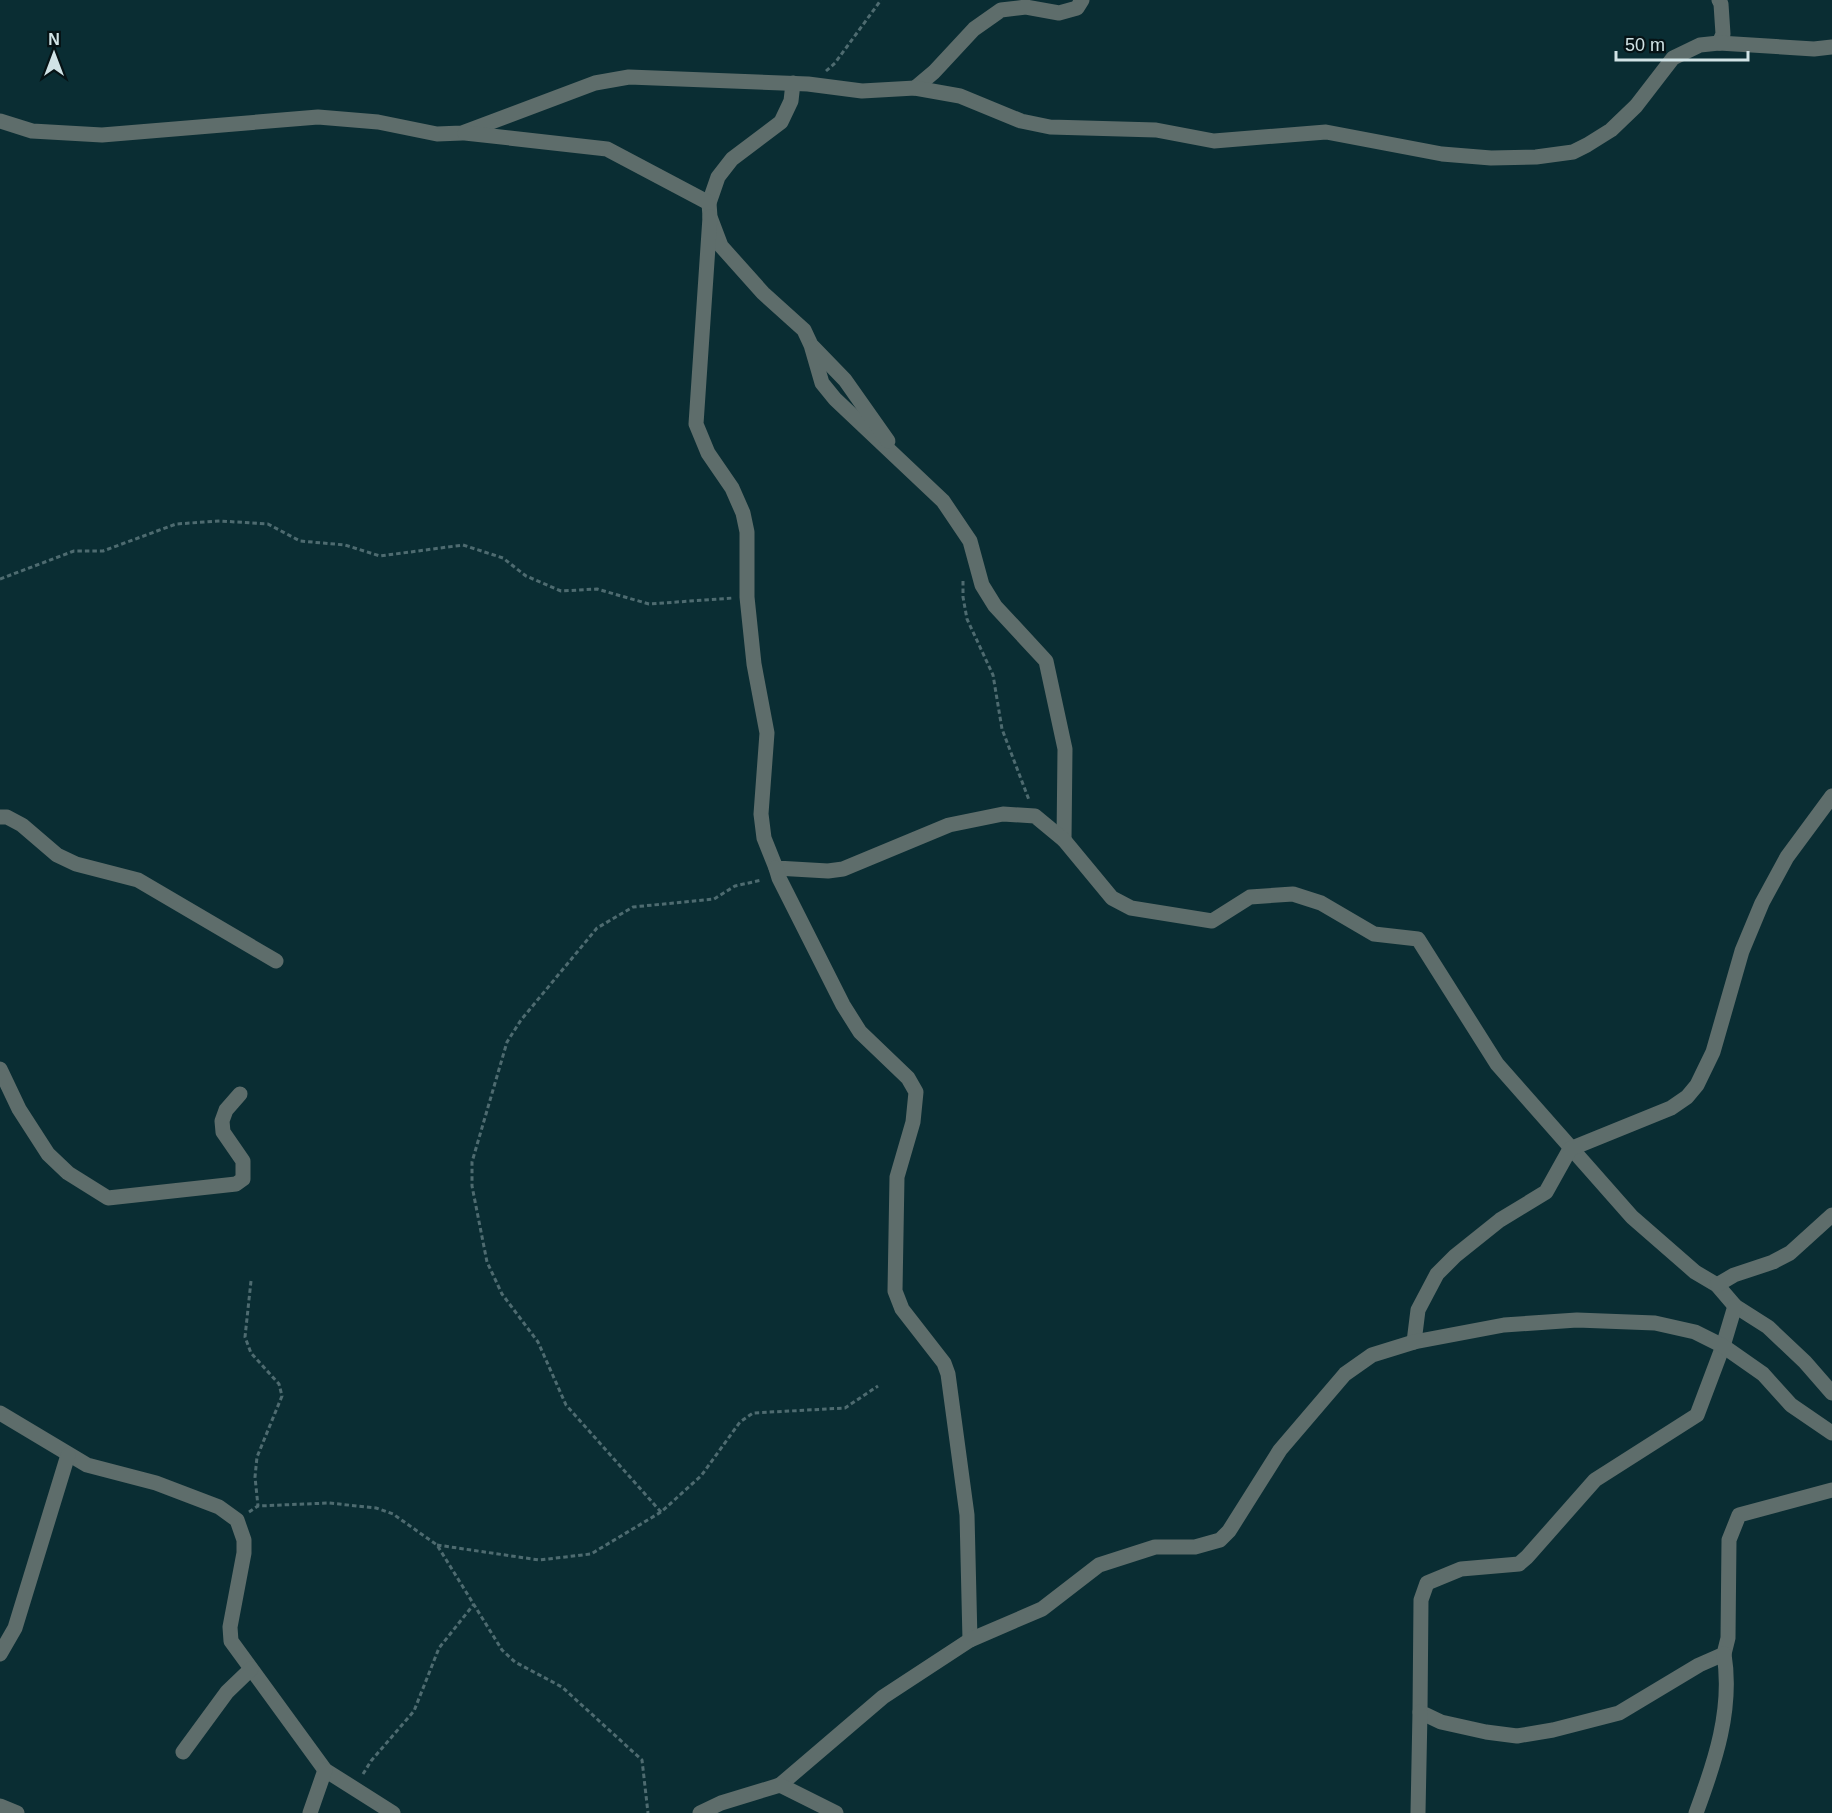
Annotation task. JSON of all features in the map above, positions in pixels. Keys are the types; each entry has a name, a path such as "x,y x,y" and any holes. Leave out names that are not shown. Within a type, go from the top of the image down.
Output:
{"street":[{"path":"915,88 934,72 974,29 1001,10 1026,7 1059,13 1077,8 1083,0"},
{"path":"1719,0 1723,34 1719,43"},
{"path":"462,133 595,83 629,76 800,84 862,91 915,88 960,96 1021,121 1050,127 1156,130 1214,141 1326,132 1442,154 1491,158 1536,156 1573,152 1587,146 1611,130 1636,106 1673,58 1701,45 1719,43 1814,49 1832,47"},
{"path":"800,84 781,122 732,159 718,177 709,210 696,424 708,453 732,488 743,513 747,532 747,597 754,664 767,733 762,822 764,838 778,873 843,1005 860,1032 908,1078 916,1092 913,1122 897,1177 894,1291 902,1309 944,1363 948,1374 967,1515 970,1640"},
{"path":"0,122 32,131 102,135 318,117 378,122 437,134 462,133 607,149 709,210 721,246 763,293 804,330 811,345 822,383 828,391 943,501 970,541 982,585 995,606 1046,661 1065,749 1064,840"},
{"path":"1414,1342 1418,1310 1437,1274 1455,1256 1500,1220 1545,1192 1570,1149 1671,1108 1687,1097 1697,1085 1713,1052 1742,951 1762,903 1787,857 1832,796"},
{"path":"778,873 828,872 843,869 949,825 1003,814 1035,816 1064,840 1112,898 1131,908 1212,921 1250,897 1293,894 1321,903 1374,934 1418,939 1497,1064 1632,1217 1695,1272 1717,1285 1734,1306 1768,1328 1805,1362 1832,1393"},
{"path":"0,817 7,817 22,825 57,855 76,864 138,880 276,961"},
{"path":"0,1069 19,1109 48,1154 68,1173 108,1198 236,1184 243,1179 243,1161 223,1132 222,1121 226,1110 240,1094"},
{"path":"1717,1285 1734,1275 1773,1262 1790,1253 1832,1215"},
{"path":"1418,1813 1421,1600 1427,1583 1461,1569 1519,1564 1595,1480 1697,1415 1723,1346 1734,1306"},
{"path":"700,1813 721,1803 780,1785 883,1697 970,1640 1042,1609 1099,1565 1155,1547 1195,1547 1220,1539 1229,1530 1280,1450 1345,1374 1372,1355 1414,1342 1504,1325 1578,1320 1655,1323 1695,1332 1723,1346 1763,1374 1791,1405 1832,1433"},
{"path":"0,1413 87,1465 156,1482 219,1507 237,1520 244,1540 244,1553 230,1627 231,1641 325,1770 393,1813"},
{"path":"0,1654 15,1628 69,1455"},
{"path":"1695,1813 1714,1765 1722,1734 1728,1673 1724,1654 1728,1638 1729,1540 1739,1515 1832,1490"},
{"path":"1420,1712 1441,1722 1486,1732 1517,1736 1553,1730 1619,1713 1699,1665 1724,1654"},
{"path":"183,1752 227,1692 251,1669"},
{"path":"310,1813 325,1770"},
{"path":"780,1785 836,1813"},
{"path":"0,1806 17,1813"}],"path":[{"path":"800,84 836,63 881,0"},
{"path":"0,579 74,551 103,551 176,524 220,521 268,524 300,541 345,544 380,556 463,545 503,558 526,576 561,591 597,589 649,604 747,597"},
{"path":"963,577 963,597 968,619 993,675 1002,729 1035,816"},
{"path":"661,1512 566,1405 538,1342 502,1294 487,1262 472,1186 472,1162 507,1042 521,1020 597,928 633,908 714,899 735,886 778,873"},
{"path":"251,1281 245,1337 251,1353 279,1384 282,1396 257,1457 255,1477 258,1506"},
{"path":"437,1545 539,1560 591,1554 661,1512 701,1476 740,1422 753,1413 845,1408 878,1386"},
{"path":"237,1520 258,1506 329,1503 376,1508 393,1514 437,1545 502,1650 515,1662 562,1687 642,1760 648,1813"},
{"path":"355,1788 371,1761 414,1711 440,1648 474,1604"}]}
